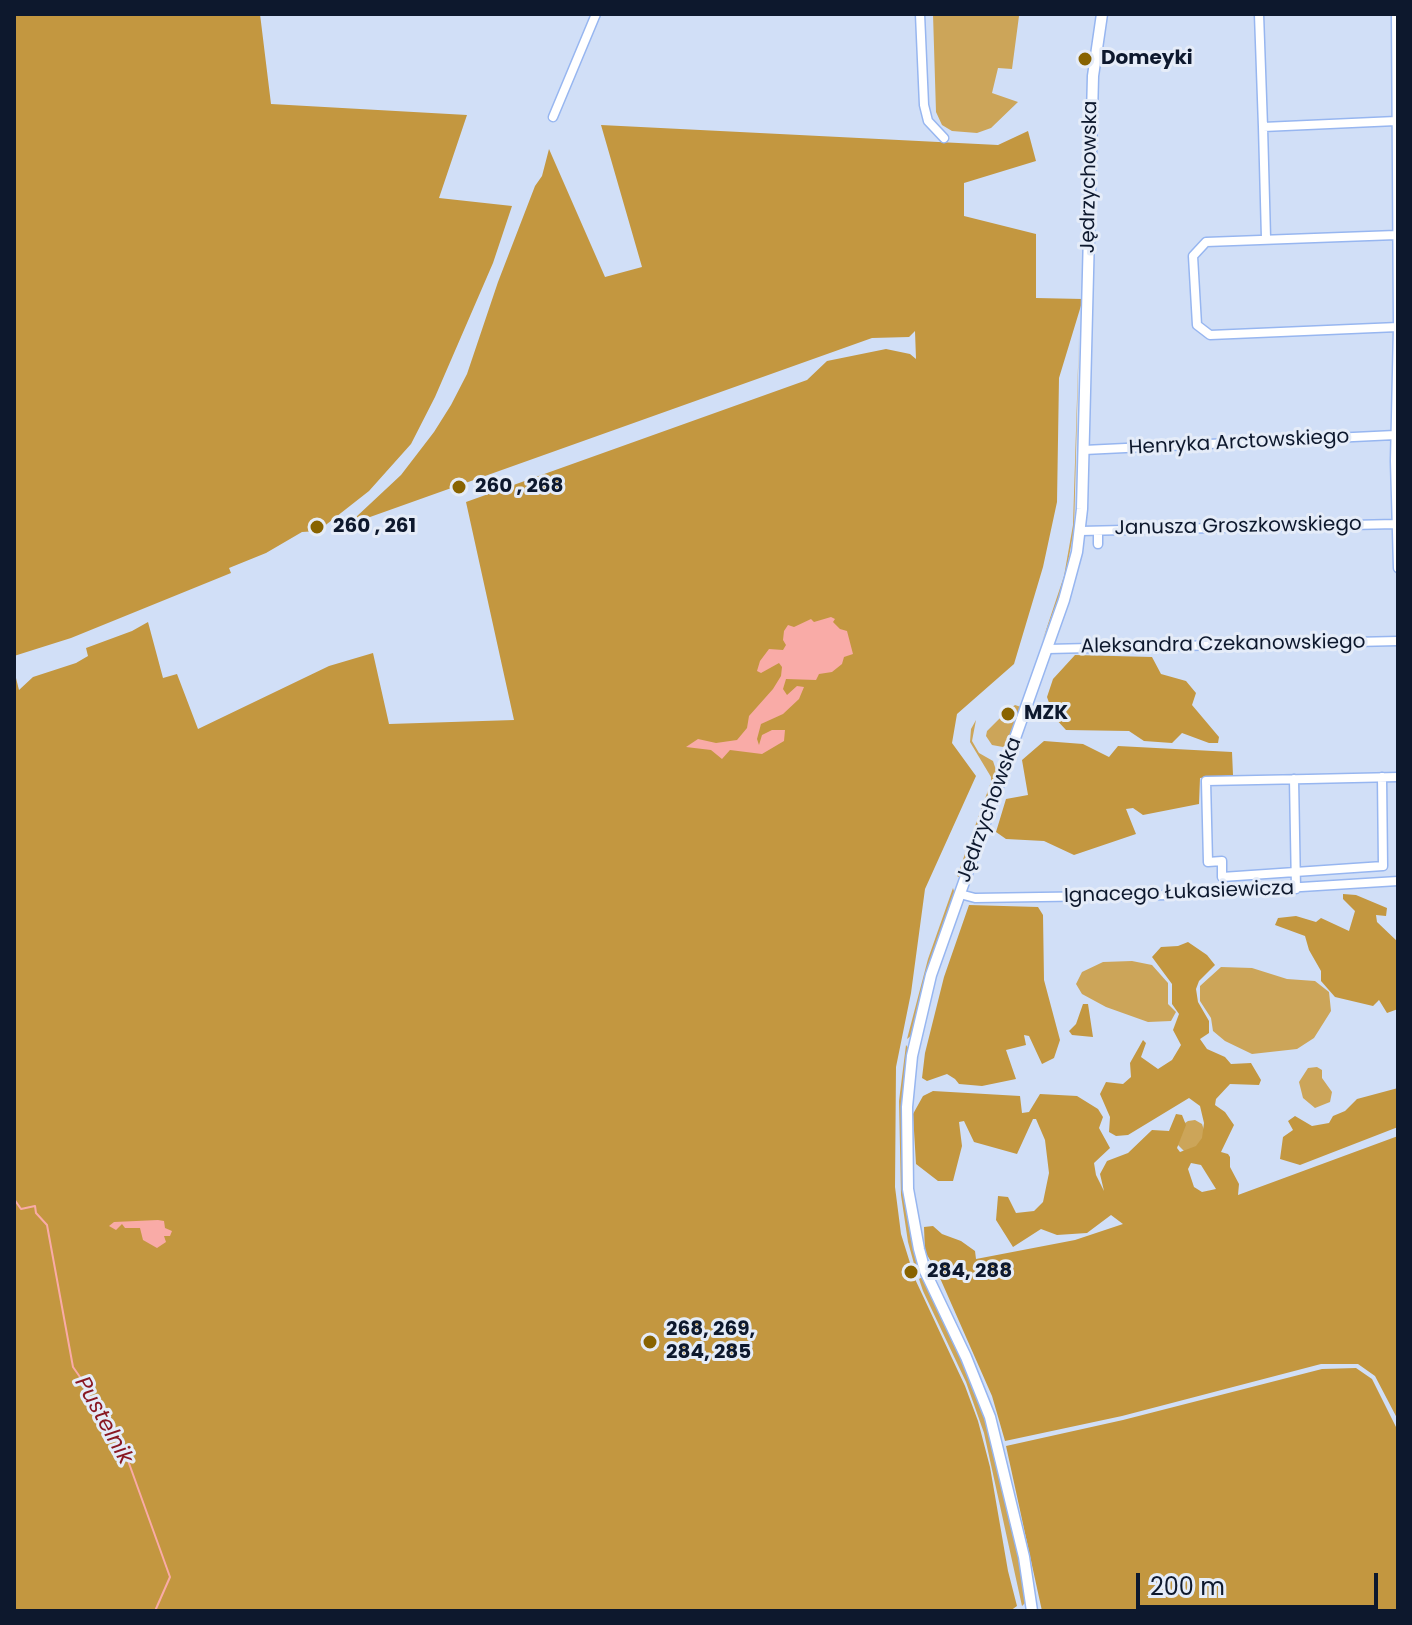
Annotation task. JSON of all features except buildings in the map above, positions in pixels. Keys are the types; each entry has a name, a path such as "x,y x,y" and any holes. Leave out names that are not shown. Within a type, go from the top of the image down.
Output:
{"main road":[{"name":"Jędrzychowska","path":"1032,1611 1024,1557 990,1417 966,1357 925,1271 919,1249 908,1189 908,1085 924,1000 1070,581 1080,531 1093,76 1102,14"}],"street":[{"path":"553,117 596,14"},
{"path":"920,14 924,105 928,121 944,138"},
{"path":"1259,14 1266,238"},
{"path":"1395,15 1398,568"},
{"path":"1263,127 1396,121"},
{"path":"1396,235 1206,242 1193,256 1197,325 1210,335 1398,327"},
{"name":"Henryka Arctowskiego","path":"1084,450 1395,435"},
{"name":"Janusza Groszkowskiego","path":"1080,531 1396,524"},
{"path":"1098,531 1098,544"},
{"name":"Aleksandra Czekanowskiego","path":"1047,649 1398,641"},
{"path":"1382,777 1383,866 1222,877 1222,861 1208,862 1206,781 1382,777 1398,777"},
{"path":"1294,779 1296,889"},
{"name":"Ignacego Łukasiewicza","path":"960,894 975,898 1172,895 1398,880"}],"shaded area":[{"path":"14,14 260,14 271,104 467,115 439,198 512,206 493,263 435,397 411,444 369,491 318,531 302,532 266,553 229,568 231,573 71,638 14,656"},
{"path":"933,14 1019,16 1012,69 998,68 992,93 1018,102 991,128 977,133 952,131 942,125 936,112"},
{"path":"601,125 998,145 1028,131 1036,161 964,183 964,216 1036,234 1036,298 1083,299 1059,378 1057,502 1043,567 1014,664 957,714 952,743 976,776 925,889 911,993 896,1067 895,1187 901,1234 915,1279 978,1421 1017,1606 1010,1611 14,1611 14,679 19,690 33,677 88,656 86,648 148,622 163,678 177,674 198,729 329,666 373,653 389,724 514,720 466,502 807,380 827,361 886,349 910,354 916,359 915,331 909,337 872,338 342,527 401,475 451,405 467,374 498,282 535,186 542,176 549,149 605,277 642,267"},
{"path":"1079,336 1074,530 1064,583 1042,642 1064,576 1073,525"},
{"path":"831,617 840,629 847,631 853,654 844,657 842,664 832,672 819,674 816,680 786,679 783,689 787,695 797,686 804,687 799,699 783,714 761,724 757,739 759,745 762,735 772,730 785,730 784,741 762,754 730,750 722,759 711,750 686,747 698,739 716,743 737,740 747,728 749,716 781,676 779,663 761,673 757,671 769,649 783,650 786,645 784,631 788,625 794,627 811,619 814,622"},
{"path":"1075,655 1152,657 1161,674 1186,681 1196,693 1192,705 1219,737 1218,743 1209,743 1182,733 1172,743 1144,741 1129,731 1066,730 1054,717 1047,697 1053,679"},
{"path":"1015,705 1021,707 1011,740 1003,747 992,745 986,736 987,731 1000,718 1005,723 1015,714 1011,708"},
{"path":"976,720 972,741 979,753 993,761 998,776 961,878 957,876 991,782 970,742 971,729"},
{"path":"1044,741 1083,744 1109,757 1118,746 1232,752 1233,775 1200,778 1199,804 1143,815 1133,808 1126,809 1136,834 1074,855 1044,841 1006,839 996,832 1006,799 1028,795 1022,760"},
{"path":"953,888 955,894 912,1035 907,1039 928,959"},
{"path":"1343,894 1356,895 1387,908 1386,916 1376,915 1377,922 1398,942 1398,1009 1387,1013 1379,1000 1373,1006 1335,997 1321,981 1321,971 1305,936 1275,925 1278,918 1296,916 1316,922 1321,918 1349,931 1355,911 1343,899"},
{"path":"969,905 1038,907 1043,915 1044,980 1060,1040 1054,1058 1042,1064 1029,1036 1024,1035 1026,1045 1006,1050 1016,1079 982,1086 959,1084 947,1074 927,1081 922,1078 944,977"},
{"path":"1188,942 1207,955 1215,965 1199,981 1196,989 1198,1002 1209,1021 1209,1033 1200,1039 1207,1049 1225,1057 1231,1064 1251,1063 1261,1080 1259,1085 1230,1084 1216,1099 1215,1105 1225,1112 1234,1125 1221,1152 1230,1157 1230,1167 1239,1184 1238,1195 1398,1136 1398,1420 1375,1376 1358,1364 1321,1364 1122,1416 1005,1441 992,1396 936,1269 925,1252 924,1227 933,1226 942,1234 961,1241 975,1251 976,1259 1075,1240 1123,1224 1111,1215 1087,1233 1057,1235 1041,1229 1013,1247 996,1220 998,1196 1008,1197 1016,1213 1034,1211 1043,1202 1049,1173 1045,1140 1036,1119 1033,1119 1017,1154 974,1142 964,1121 959,1122 962,1146 953,1181 938,1181 916,1164 913,1114 923,1096 933,1091 1020,1096 1022,1113 1029,1112 1040,1094 1077,1096 1098,1109 1103,1117 1099,1128 1110,1148 1094,1163 1104,1191 1100,1174 1107,1161 1128,1153 1152,1130 1169,1131 1176,1114 1182,1115 1186,1125 1177,1148 1180,1152 1196,1146 1202,1138 1204,1123 1200,1106 1189,1098 1128,1135 1116,1136 1109,1132 1110,1117 1100,1094 1106,1082 1123,1084 1131,1077 1130,1063 1143,1040 1146,1043 1141,1057 1158,1069 1172,1060 1181,1045 1173,1030 1179,1014 1172,1004 1172,984 1152,957 1161,947","holes":["1191,1163 1201,1165 1216,1189 1202,1192 1194,1187 1188,1169"]},
{"path":"1132,961 1152,965 1168,983 1168,1004 1176,1012 1171,1021 1148,1022 1106,1007 1082,994 1076,984 1082,972 1103,962"},
{"path":"1221,967 1252,968 1287,979 1315,981 1329,992 1331,1011 1314,1038 1297,1049 1252,1054 1225,1041 1213,1031 1211,1018 1200,1001 1200,986"},
{"path":"1083,1004 1088,1004 1093,1037 1072,1035 1069,1031 1076,1024"},
{"path":"906,1045 909,1049 904,1174 908,1216 918,1265 916,1271 901,1195 899,1101"},
{"path":"1308,1068 1322,1070 1322,1078 1332,1092 1330,1102 1315,1108 1303,1098 1299,1082"},
{"path":"1398,1088 1398,1127 1300,1165 1280,1159 1283,1137 1293,1130 1288,1121 1295,1116 1312,1126 1329,1123 1333,1116 1345,1111 1357,1099"},
{"path":"1195,1120 1202,1124 1206,1136 1200,1149 1185,1152 1177,1144 1182,1125"},
{"path":"164,1221 165,1228 172,1231 170,1236 164,1236 166,1242 157,1248 143,1240 140,1228 125,1228 122,1224 116,1230 109,1226 114,1222"},
{"path":"922,1277 961,1356 986,1418 1024,1579 1027,1601 1022,1606 984,1433 966,1382 923,1291 919,1279"},
{"path":"1356,1368 1372,1379 1398,1431 1398,1611 1042,1611 1006,1446 1123,1420 1322,1369"}],"waterway":[{"name":"Pustelnik","path":"14,1199 21,1209 35,1206 36,1213 47,1225 73,1367 87,1387 92,1406 126,1455 170,1577 155,1611"}],"place":[{"name":"Domeyki","path":"1085,59"},
{"name":"260 , 268","path":"459,487"},
{"name":"260 , 261","path":"317,527"},
{"name":"MZK","path":"1008,714"},
{"name":"284, 288","path":"911,1272"},
{"name":"268, 269, 284, 285","path":"650,1342"}]}
